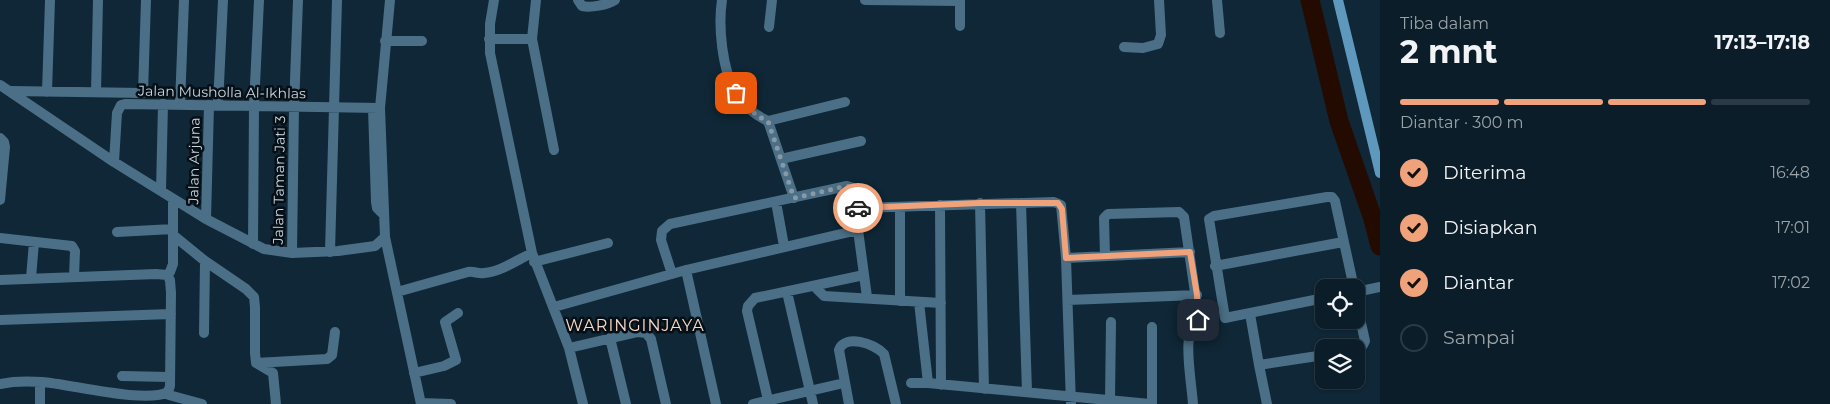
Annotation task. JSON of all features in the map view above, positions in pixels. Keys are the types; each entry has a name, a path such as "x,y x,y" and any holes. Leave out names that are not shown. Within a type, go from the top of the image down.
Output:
{"main road":[{"path":"1338,0 1380,173"}],"street":[{"path":"48,92 50,0"},
{"path":"96,92 98,0"},
{"path":"10,91 143,92 146,0"},
{"path":"180,104 184,0"},
{"name":"Jalan Arjuna","path":"206,219 213,105 223,0"},
{"path":"253,244 254,106 259,0"},
{"name":"Jalan Taman Jati 3","path":"292,253 298,0"},
{"path":"330,252 337,0"},
{"path":"390,0 377,108 385,237 421,403 451,404"},
{"path":"494,0 490,24 490,52 533,258 569,348 583,404"},
{"path":"536,0 532,40 554,150"},
{"path":"578,0 582,6 588,7 615,0"},
{"path":"722,0 721,34 724,54 736,93 757,116 768,121 845,102"},
{"path":"769,27 772,0"},
{"path":"865,0 960,0 960,26"},
{"path":"1124,47 1142,48 1158,44 1161,35 1159,0"},
{"path":"1217,0 1220,33"},
{"path":"489,39 532,40"},
{"path":"385,41 422,41"},
{"path":"0,85 114,162 206,219 272,252 330,252 375,246 385,237"},
{"name":"Jalan Musholla Al-Ikhlas","path":"114,162 117,113 121,105 125,104 377,108"},
{"path":"161,191 163,104"},
{"path":"768,121 794,198"},
{"path":"0,138 4,142 5,147 0,200"},
{"path":"781,159 861,141"},
{"path":"672,274 661,240 662,231 670,224 847,186 857,192 858,230 867,298"},
{"path":"1315,300 1225,318 1215,266 1209,219 1214,216 1332,197 1335,201 1352,279"},
{"path":"167,275 173,264 174,199"},
{"path":"776,202 784,246"},
{"path":"858,208 980,203 1054,202 1061,205 1066,258 1071,401"},
{"path":"980,203 984,388"},
{"path":"1021,203 1027,392"},
{"path":"940,205 941,385"},
{"path":"900,207 900,301"},
{"path":"1105,256 1104,218 1108,214 1179,212 1182,214 1197,295 1198,320 1191,333 1188,346 1193,404"},
{"path":"554,307 686,270 858,230"},
{"path":"117,232 173,232 205,260 246,289 254,297 256,363"},
{"path":"0,238 70,245 75,251 74,277"},
{"path":"30,278 34,242"},
{"path":"1215,266 1343,242"},
{"path":"397,292 468,272 487,273 533,258 608,243"},
{"path":"1066,258 1190,252"},
{"path":"204,334 205,260"},
{"path":"686,270 716,404"},
{"path":"0,280 167,275"},
{"path":"167,275 171,284 170,386 168,392"},
{"path":"769,402 747,311 748,306 755,298 864,275"},
{"path":"814,286 824,296 941,303"},
{"path":"1365,290 1378,287"},
{"path":"787,292 813,404"},
{"path":"1068,300 1197,295"},
{"path":"919,302 928,383"},
{"path":"414,373 444,366 456,360 445,322 458,313"},
{"path":"0,320 171,314"},
{"path":"1250,314 1267,404"},
{"path":"1110,400 1111,322"},
{"path":"911,383 1027,392 1071,401 1110,400 1151,404 1152,327"},
{"path":"256,363 327,359 332,355 335,332"},
{"path":"569,348 638,332 646,333 649,336 666,404"},
{"path":"610,338 626,404"},
{"path":"849,404 839,356 841,344 852,341 880,349 884,354 896,404"},
{"path":"1259,365 1315,356"},
{"path":"256,363 273,374 276,404"},
{"path":"122,376 169,377"},
{"path":"0,384 40,382 135,396 159,395 168,392"},
{"path":"40,382 40,404"},
{"path":"753,404 769,402 844,383"},
{"path":"168,392 169,395 202,404"}],"waterway":[{"path":"1310,0 1339,121 1373,219 1380,246"}],"way so far":[{"path":"736,93 757,116 768,121 794,198 847,186 857,192 858,208"}],"district":[{"name":"WARINGINJAYA","path":"635,325"}],"route":[{"path":"858,208 980,203 1058,203 1062,209 1066,258 1190,252 1197,295 1198,320"}]}
